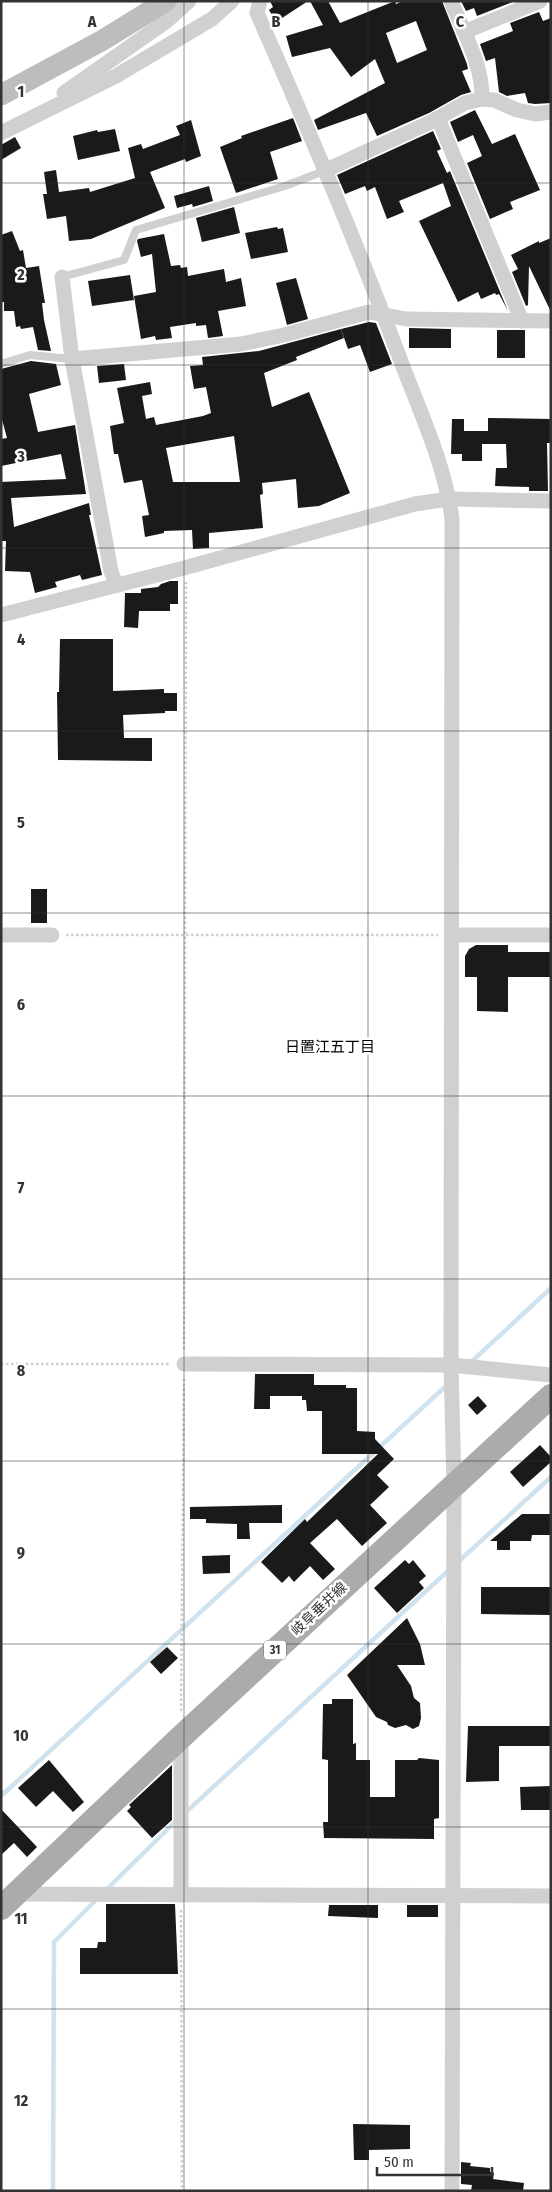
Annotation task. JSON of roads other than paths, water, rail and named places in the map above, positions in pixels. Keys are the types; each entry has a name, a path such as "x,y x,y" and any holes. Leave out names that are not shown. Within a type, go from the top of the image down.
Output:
{"main road":[{"name":"岐阜垂井線","path":"6,1899 551,1396"}],"street":[{"path":"1,95 103,40 166,1"},
{"path":"49,108 58,97 168,20 189,1"},
{"path":"1,133 116,76 212,19 232,1"},
{"path":"260,1 257,13 296,101 384,316 445,480 452,518 451,1365 454,1484 452,2191"},
{"path":"451,1 475,61 482,89 482,98"},
{"path":"464,32 540,1"},
{"path":"324,171 465,104 482,98 494,100 517,110 535,114 551,112"},
{"path":"438,118 522,321"},
{"path":"62,277 72,359 111,571 116,585"},
{"path":"72,359 240,344 284,335 369,312 406,319 551,322"},
{"path":"1,615 184,568 415,504 449,500 551,500"},
{"path":"1,935 52,935"},
{"path":"453,935 551,935"},
{"path":"184,1364 451,1365 551,1375"},
{"path":"181,1737 181,1895"},
{"path":"6,1899 181,1895 551,1896"}],"lane":[{"path":"62,277 124,260 136,230 285,186 324,171"},
{"path":"1,364 30,355 72,359"}],"waterway":[{"path":"469,1364 551,1288"},
{"path":"1,1796 447,1385"},
{"path":"458,1562 551,1477"},
{"path":"186,1812 450,1569"},
{"path":"105,1891 176,1821"},
{"path":"53,2191 54,1942 98,1898"}],"district":[{"name":"日置江五丁目","path":"330,1047"}]}
